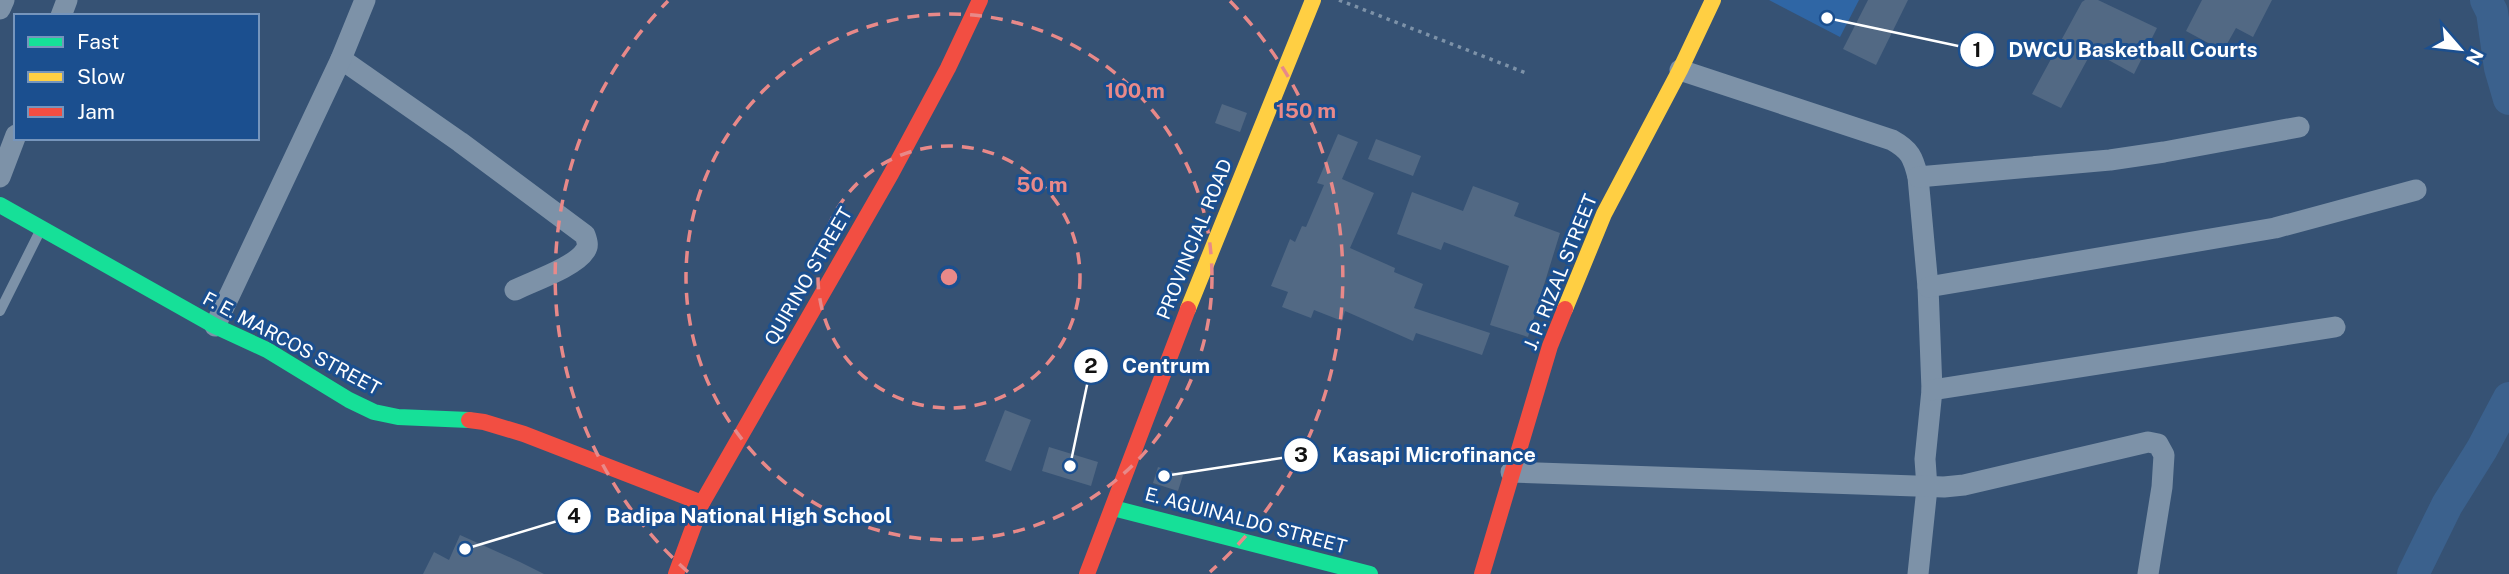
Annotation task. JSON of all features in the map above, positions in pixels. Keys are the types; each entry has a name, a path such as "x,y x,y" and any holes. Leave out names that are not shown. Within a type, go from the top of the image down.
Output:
{"street":[{"path":"0,9 4,0"},
{"path":"215,326 341,59 365,0"},
{"name":"QUIRINO STREET","path":"676,574 702,503 891,174 948,68 980,0"},
{"name":"PROVINCIAL ROAD","path":"1087,574 1160,379 1312,0"},
{"name":"J. P. RIZAL STREET","path":"1482,574 1550,345 1604,214 1680,71 1713,0"},
{"path":"341,59 460,142 585,235 588,245 585,252 574,261 515,289"},
{"path":"1680,71 1892,140 1906,148 1914,161 1918,177 1928,286 1931,390 1925,459 1927,488 1919,574"},
{"path":"1918,177 2109,160 2298,127"},
{"path":"0,177 14,140"},
{"path":"1928,286 2275,228 2416,190"},
{"name":"F. E. MARCOS STREET","path":"0,205 215,326 267,350 349,400 374,411 398,417 452,418 484,422 524,434 702,503"},
{"path":"1931,390 2335,327"},
{"path":"1511,472 1927,488 1964,485 2148,442 2158,444 2164,455 2162,487 2148,574"},
{"name":"E. AGUINALDO STREET","path":"1113,508 1370,574"}],"lane":[{"path":"0,311 41,228"}],"path":[{"path":"1339,0 1526,73"}],"shaded area":[{"path":"1769,0 1859,0 1840,37"}],"building":[{"path":"1868,0 1908,0 1876,65 1843,49"},
{"path":"2085,0 2098,0 2157,28 2134,74 2092,51 2061,108 2032,94"},
{"path":"2202,0 2272,0 2253,37 2236,28 2223,51 2186,31"},
{"path":"1222,104 1247,113 1240,132 1215,123"},
{"path":"1338,134 1358,142 1342,179 1374,193 1350,248 1423,284 1414,308 1490,333 1482,355 1416,333 1413,341 1345,311 1342,321 1314,310 1311,318 1282,307 1288,292 1271,286 1290,239 1295,242 1302,226 1306,227 1324,185 1317,183"},
{"path":"1376,139 1421,156 1413,176 1368,159"},
{"path":"1473,186 1519,203 1514,216 1560,233 1528,337 1490,325 1509,266 1444,242 1441,250 1397,234 1412,192 1463,211"},
{"path":"1005,410 1031,420 1011,471 985,461"},
{"path":"1049,447 1098,462 1091,486 1042,471"},
{"path":"1158,467 1183,475 1178,491 1153,483"},
{"path":"460,535 544,574 423,574 434,552 449,560"}],"waterway":[{"path":"2486,0 2492,12 2500,68 2509,99"},
{"path":"2413,574 2447,505 2482,449 2509,398"}],"traffic: fast":[{"path":"0,205 215,326 267,350 349,400 374,412 398,417 469,420"},
{"path":"1113,508 1370,574"}],"traffic: slow":[{"path":"1188,309 1313,0"},
{"path":"1565,309 1604,214 1680,70 1713,0"}],"traffic: jam":[{"path":"676,574 702,503 891,174 948,68 980,0"},
{"path":"1087,574 1188,309"},
{"path":"1482,574 1550,346 1565,309"},
{"path":"469,420 524,434 702,503"}],"place":[{"name":"DWCU Basketball Courts","path":"1827,18"},
{"name":"Centrum","path":"1070,466"},
{"name":"Kasapi Microfinance","path":"1164,476"},
{"name":"Badipa National High School","path":"465,549"}]}
